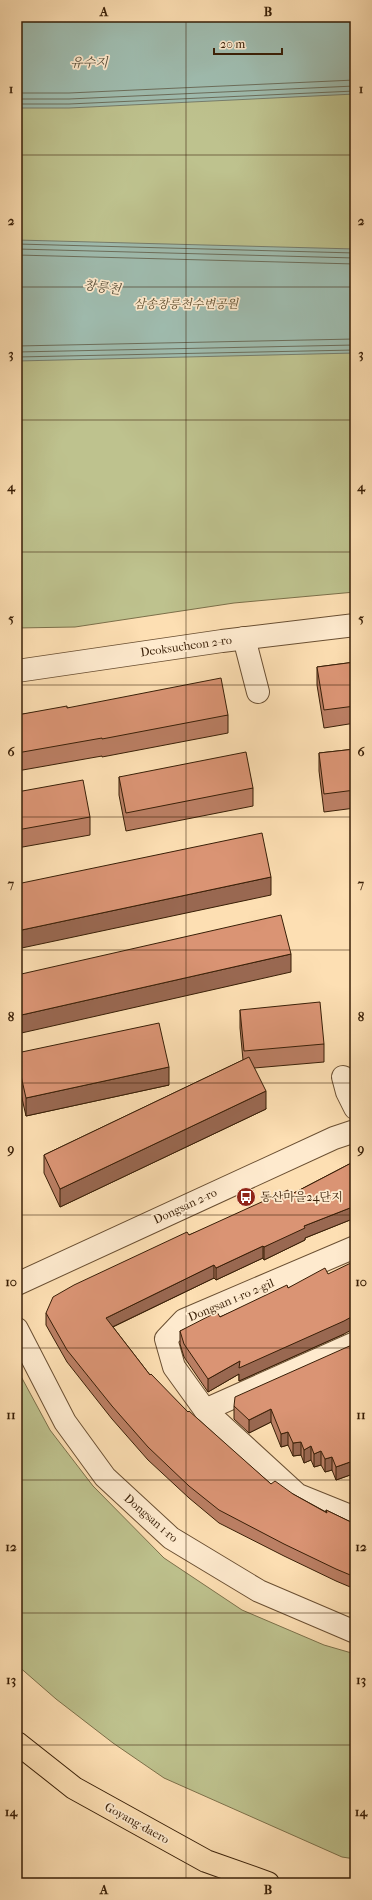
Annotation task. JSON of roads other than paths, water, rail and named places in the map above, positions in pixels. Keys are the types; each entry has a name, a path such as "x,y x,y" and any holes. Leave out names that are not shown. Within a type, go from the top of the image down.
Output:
{"main road":[{"name":"Goyang-daero","path":"17,1743 74,1788 206,1861 268,1883"}],"street":[{"name":"Deoksucheon 2-ro","path":"17,671 244,638 355,625"},
{"path":"244,638 258,692"},
{"path":"343,1077 347,1092 355,1108"},
{"name":"Dongsan 2-ro","path":"17,1284 334,1138 355,1131"},
{"name":"Dongsan 1-ro 2-gil","path":"355,1247 184,1320 166,1339 174,1367 205,1410 298,1495 355,1518"},
{"name":"Dongsan 1-ro","path":"17,1329 65,1422 100,1471 171,1538 259,1591 355,1632"},
{"path":"205,1410 355,1343"}],"water":[{"name":"유수지","path":"17,17 355,17 355,94 69,108 17,108"},
{"name":"창릉천","path":"17,240 355,249 355,353 17,361"}],"place":[{"name":"동산마을24단지","path":"246,1197"}],"park label":[{"name":"삼송창릉천수변공원","path":"186,304"}]}
